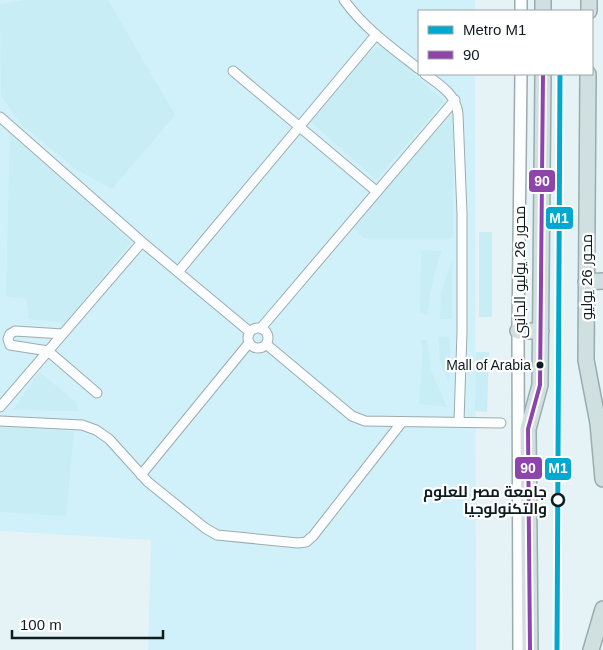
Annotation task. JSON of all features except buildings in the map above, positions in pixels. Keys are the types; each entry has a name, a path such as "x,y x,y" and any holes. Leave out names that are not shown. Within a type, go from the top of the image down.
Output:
{"highway":[{"path":"530,650 525,572 528,429 540,385 543,75"},
{"name":"محور 26 يوليو","path":"588,75 586,360 598,423 603,479"},
{"path":"586,282 603,281"},
{"path":"518,331 541,331"},
{"path":"591,650 603,609"}],"main road":[{"name":"محور 26 يوليو الجانبى","path":"519,650 525,572 518,331 520,75"}],"street":[{"path":"344,0 359,20 418,68"},
{"path":"178,272 376,35"},
{"path":"233,71 376,191"},
{"path":"426,75 445,89 455,100 458,114 462,214 462,332 459,421"},
{"path":"250,332 261,328 455,100"},
{"path":"0,116 142,242 250,332"},
{"path":"0,407 142,242"},
{"path":"261,328 268,337 266,344"},
{"path":"63,334 15,331 10,334 8,339 10,345 15,347 48,351 97,393"},
{"path":"141,475 249,343 250,332"},
{"path":"249,343 255,348 266,344"},
{"path":"266,344 352,416 365,421 501,423"},
{"path":"0,421 82,424 90,427 109,438 141,475 205,528 217,535 306,542 321,526 402,422"}],"shaded area":[{"name":"جامعة مصر للعلوم والتكنولوجيا","path":"0,0 475,0 475,10 418,10 418,75 475,75 476,650 148,650 151,540 0,531"},
{"path":"25,0 108,0 175,115 112,189 75,169 21,124 1,96 0,4"},
{"path":"383,46 444,101 376,180 311,122 368,51"},
{"path":"449,110 453,112 453,238 363,238 352,225"},
{"path":"10,130 131,242 65,323 29,319 26,299 6,296"},
{"path":"479,232 492,232 492,317 479,317"},
{"path":"421,250 442,251 434,275 427,315 420,313"},
{"path":"452,260 452,319 440,319 441,293"},
{"path":"438,337 450,337 449,383 440,361"},
{"path":"420,340 427,340 431,370 447,407 419,404 423,348"},
{"path":"476,352 489,352 487,412 475,411"},
{"path":"39,372 76,402 79,411 13,410"},
{"path":"0,426 74,431 66,516 0,512"}],"metro line":[{"name":"M1","path":"557,650 560,75"}],"transit line":[{"name":"90","path":"530,650 528,429 540,385 543,75"}],"place":[{"name":"Mall of Arabia","path":"540,365"},
{"name":"جامعة مصر للعلوم والتكنولوجيا","path":"558,500"}]}
